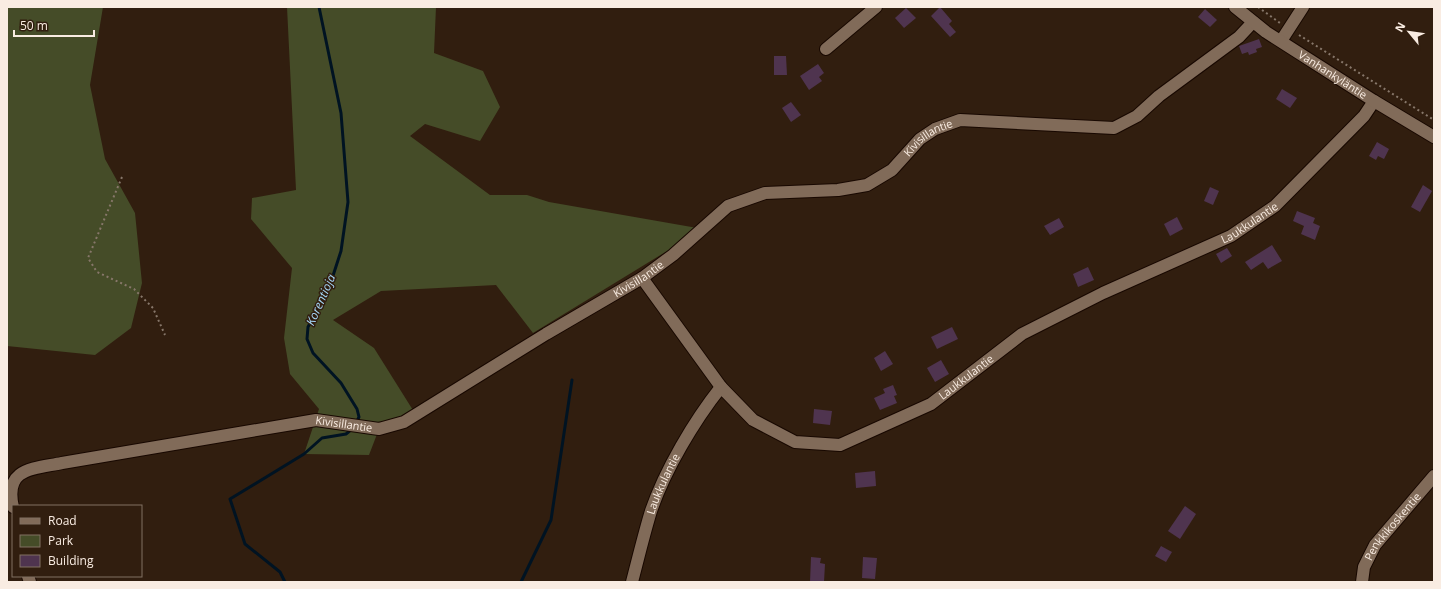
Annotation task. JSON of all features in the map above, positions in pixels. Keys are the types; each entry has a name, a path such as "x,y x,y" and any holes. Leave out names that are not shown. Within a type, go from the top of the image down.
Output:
{"street":[{"path":"826,49 876,7"},
{"name":"Vanhankyläntie","path":"1235,7 1253,22 1281,41 1374,101 1434,137"},
{"path":"1281,41 1303,7"},
{"name":"Kivisillantie","path":"12,505 10,495 12,482 24,471 62,462 316,420 379,429 404,422 541,337 642,278 673,255 728,206 765,193 838,190 867,185 892,170 920,139 936,129 960,120 1114,128 1137,116 1159,96 1239,37 1253,22"},
{"name":"Laukkulantie","path":"632,582 651,512 660,489 678,453 721,387 753,420 795,442 840,445 931,404 1022,334 1103,292 1231,236 1275,206 1364,116 1374,101"},
{"path":"642,278 721,387"},
{"name":"Penkkikoskentie","path":"1362,582 1364,567 1375,545 1434,476"}],"path":[{"path":"1258,7 1289,29 1434,120"},
{"path":"122,177 88,258 97,272 134,289 153,308 165,335"}],"green space":[{"path":"7,7 103,7 90,85 105,159 135,213 142,283 131,328 95,355 7,346"},
{"path":"287,7 436,7 434,53 483,71 500,107 480,141 425,124 410,136 490,195 527,195 549,202 703,229 533,333 496,285 381,291 333,320 374,348 416,415 379,429 369,455 304,454 319,409 290,374 284,338 292,268 251,219 252,198 296,190"}],"building":[{"path":"940,7 952,21 949,24 956,32 950,37 931,16"},
{"path":"906,8 916,18 904,28 895,18"},
{"path":"1205,9 1217,20 1210,27 1198,17"},
{"path":"1259,39 1262,47 1256,49 1257,52 1249,55 1248,52 1242,54 1239,46"},
{"path":"774,56 786,56 787,75 774,75"},
{"path":"818,64 824,73 819,77 822,81 809,90 800,76"},
{"path":"1282,89 1297,98 1290,108 1276,99"},
{"path":"791,102 801,115 791,122 782,108"},
{"path":"1377,142 1389,149 1384,159 1378,156 1376,160 1369,156"},
{"path":"1423,185 1432,191 1420,212 1411,207"},
{"path":"1210,187 1219,191 1213,205 1204,201"},
{"path":"1297,211 1315,218 1313,223 1320,226 1315,240 1301,234 1304,226 1293,221"},
{"path":"1177,217 1183,229 1170,236 1164,224"},
{"path":"1059,218 1064,227 1050,235 1044,226"},
{"path":"1272,245 1282,261 1268,269 1263,262 1251,270 1245,262"},
{"path":"1227,248 1232,256 1221,263 1216,254"},
{"path":"1088,267 1094,280 1078,287 1073,274"},
{"path":"952,327 958,339 937,349 931,337"},
{"path":"885,351 893,364 881,371 874,358"},
{"path":"941,360 949,374 935,382 927,368"},
{"path":"893,385 897,395 894,396 897,403 880,410 874,398 885,393 883,389"},
{"path":"814,409 832,411 830,425 813,423"},
{"path":"875,471 876,486 856,488 855,473"},
{"path":"1185,506 1196,514 1180,539 1168,531"},
{"path":"1161,546 1172,552 1166,562 1155,556"},
{"path":"811,557 821,558 820,563 825,564 824,582 810,582"},
{"path":"863,557 877,558 875,579 862,578"}],"waterway":[{"name":"Korentioja","path":"319,7 341,113 348,202 341,251 330,285 308,327 307,339 313,353 341,383 357,409 359,417 356,423"},
{"path":"521,582 551,520 572,380"},
{"name":"Korentioja","path":"285,582 280,572 245,544 230,499 304,454 322,438 346,434 352,429"}]}
